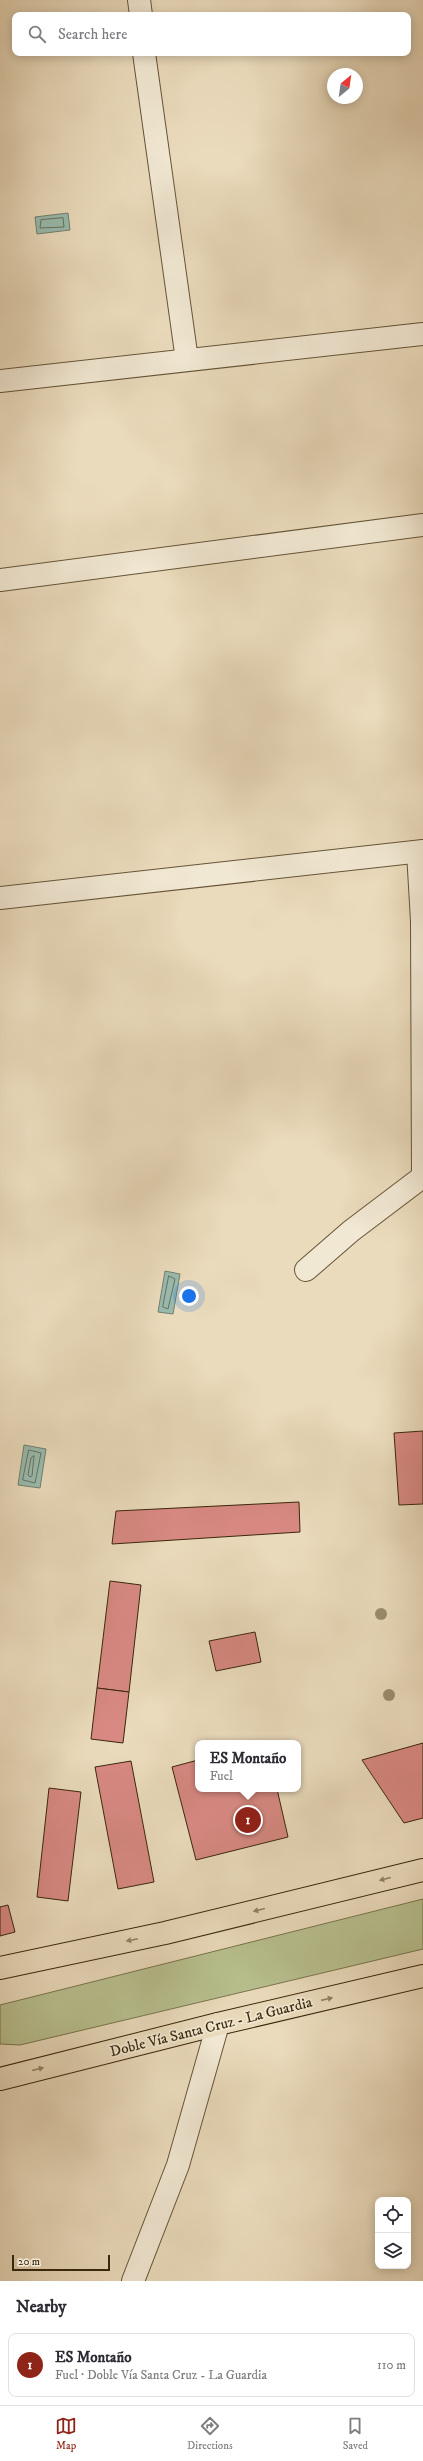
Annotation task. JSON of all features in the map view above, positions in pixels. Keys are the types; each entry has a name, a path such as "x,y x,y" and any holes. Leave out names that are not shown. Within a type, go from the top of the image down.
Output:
{"highway":[{"path":"0,1968 165,1933 423,1870"},
{"name":"Doble Vía Santa Cruz - La Guardia","path":"0,2079 218,2024 423,1976"}],"street":[{"path":"139,0 140,12"},
{"path":"144,56 187,360"},
{"path":"0,381 423,334"},
{"path":"0,580 423,525"},
{"path":"0,898 421,852 422,1178 351,1231 306,1270"},
{"path":"133,2281 178,2165 218,2024"}],"green space":[{"path":"423,1899 423,1949 20,2045 0,2044 0,2005"}],"water":[{"path":"68,213 70,230 37,234 35,217"},
{"path":"165,1271 180,1274 173,1314 158,1312"},
{"path":"24,1445 46,1449 40,1488 18,1485"}],"building":[{"path":"423,1431 423,1504 399,1505 394,1433"},
{"path":"299,1502 300,1532 112,1544 116,1511"},
{"path":"110,1581 141,1585 129,1692 97,1688"},
{"path":"255,1632 261,1662 216,1671 209,1641"},
{"path":"97,1688 129,1692 123,1743 91,1739"},
{"path":"423,1743 423,1818 404,1823 362,1760"},
{"path":"131,1761 154,1882 118,1889 95,1767"},
{"path":"195,1761 195,1792 278,1792 288,1837 196,1860 172,1767"},
{"path":"49,1788 81,1792 68,1901 37,1897"},
{"path":"8,1905 15,1932 0,1936 0,1907"}],"place":[{"name":"ES Montaño","path":"248,1820"}]}
